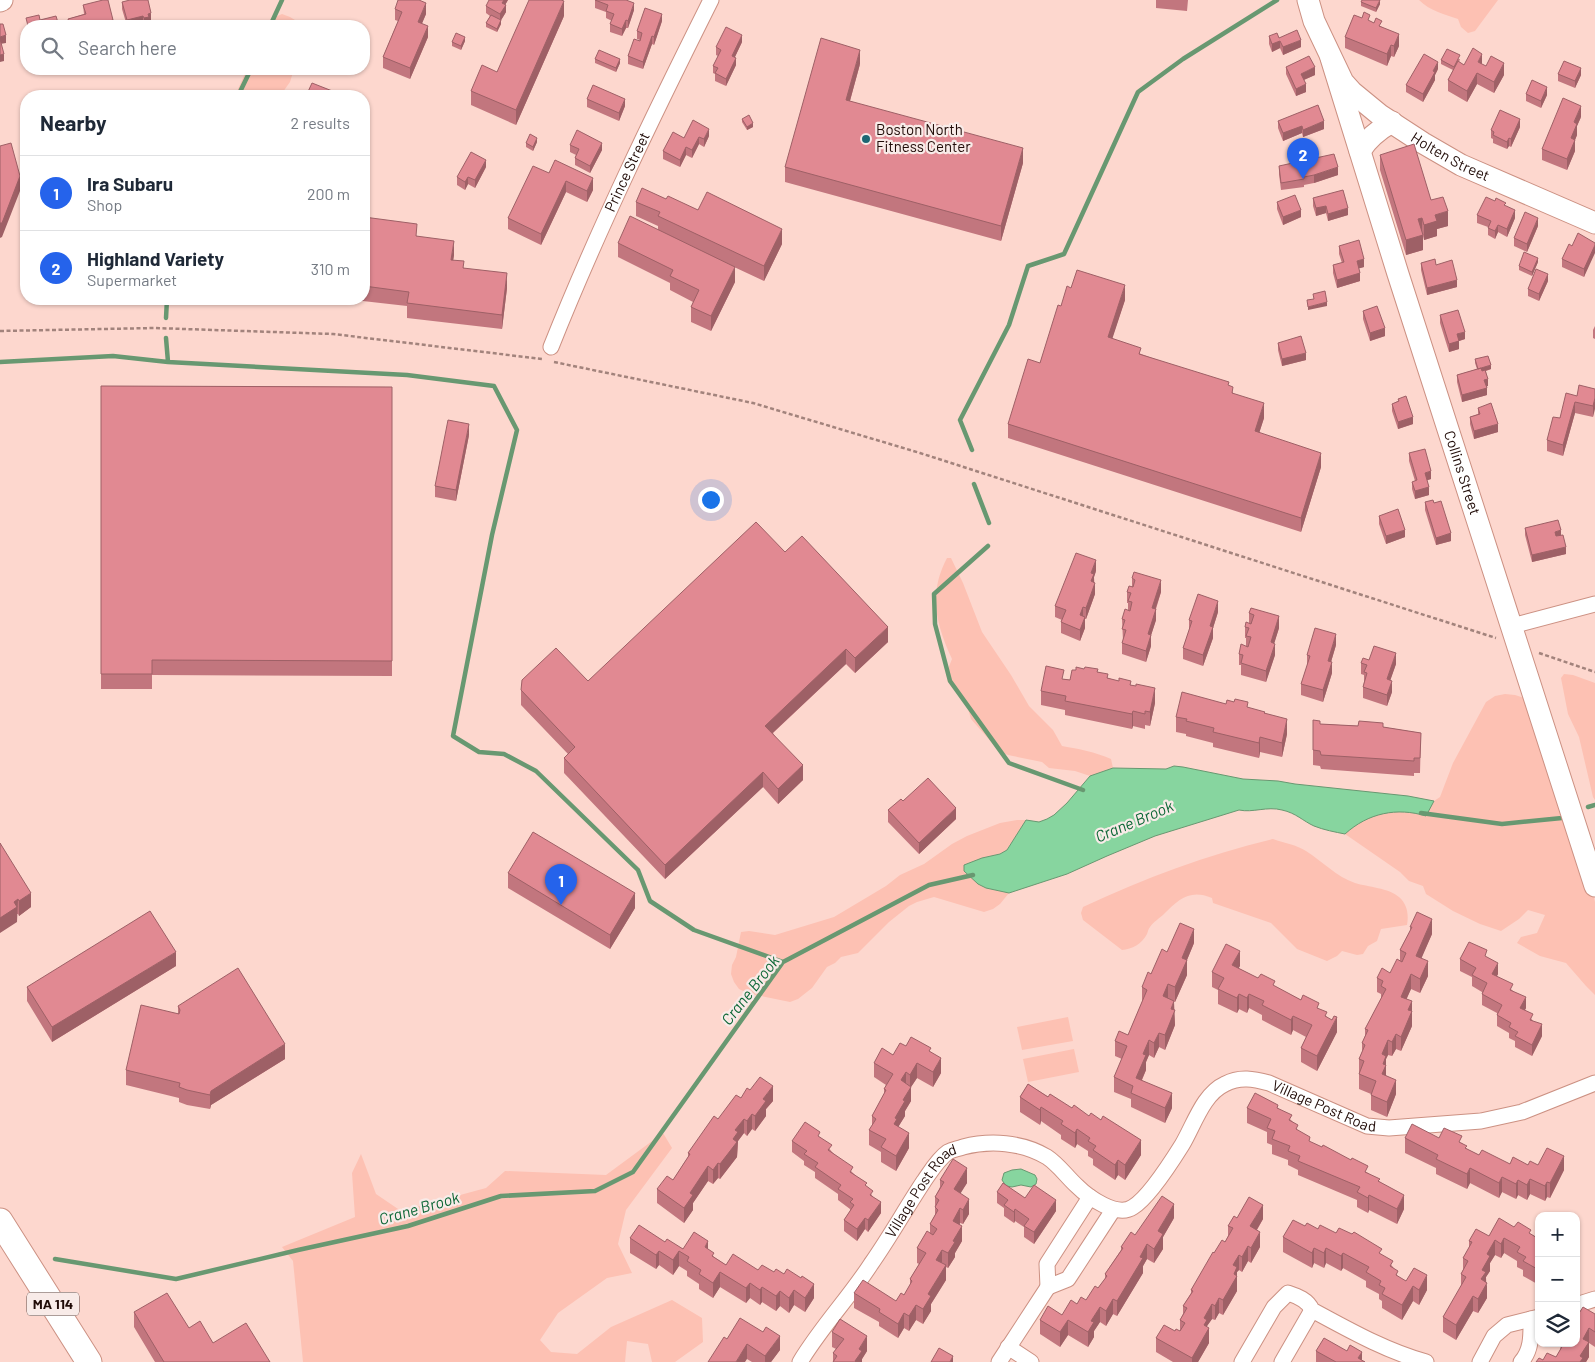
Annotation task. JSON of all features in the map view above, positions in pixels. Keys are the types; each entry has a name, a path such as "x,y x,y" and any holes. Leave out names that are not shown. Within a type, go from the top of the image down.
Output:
{"highway":[{"name":"MA 114","path":"0,1221 89,1362"}],"main road":[{"path":"1308,0 1314,21 1331,58"},
{"name":"Holten Street","path":"1331,58 1343,82 1352,92 1380,115 1423,143 1461,165 1595,223"},
{"name":"Collins Street","path":"1331,58 1595,886"},
{"path":"1360,152 1367,140 1392,122"}],"street":[{"name":"Prince Street","path":"550,348 577,283 661,100 711,0"},
{"path":"1512,626 1595,604"},
{"name":"Village Post Road","path":"800,1362 812,1342 870,1266 927,1176 942,1157 951,1150 974,1144 1010,1144 1046,1156 1090,1197 1113,1210 1126,1210 1132,1208 1141,1200 1160,1177 1183,1144 1202,1108 1216,1090 1230,1082 1245,1078 1269,1083 1367,1126 1389,1128 1481,1121 1522,1112 1595,1083"},
{"path":"1048,1287 1047,1264 1090,1197"},
{"path":"998,1362 1048,1287 1068,1279 1113,1210"},
{"path":"1242,1362 1274,1308 1288,1293 1310,1305 1312,1310 1386,1348 1426,1362"},
{"path":"1580,1304 1595,1299"},
{"path":"1282,1362 1312,1310"},
{"path":"1480,1362 1494,1336 1507,1325 1535,1318 1532,1340 1521,1362"},
{"path":"1008,1347 1031,1362"}],"path":[{"path":"0,332 155,328 333,334 531,357 753,403 920,453 1503,640 1595,672"}],"shaded area":[{"path":"1419,0 1498,0 1475,31 1468,33 1461,27 1458,19 1432,10"},
{"path":"282,14 295,20 272,20"},
{"path":"244,75 292,75 284,90 238,90"},
{"path":"947,558 951,558 963,583 982,632 1029,706 1053,730 1062,746 1111,759 1113,768 1090,776 1075,771 1049,768 1042,762 1008,755 1000,752 971,719 966,702 948,682 946,674 952,659 942,634 936,609 938,584"},
{"path":"1564,674 1573,675 1595,683 1595,800 1579,737 1568,714 1561,678"},
{"path":"1505,694 1531,700 1592,889 1595,902 1595,995 1566,963 1540,956 1517,943 1521,937 1537,933 1545,915 1528,910 1519,919 1501,931 1480,924 1453,911 1426,894 1423,886 1409,881 1400,872 1345,834 1373,816 1383,813 1403,812 1426,815 1434,801 1440,797 1453,763 1486,702 1495,696"},
{"path":"1026,820 1007,850 1000,854 982,858 986,888 1009,893 993,909 984,912 934,897 917,902 889,922 858,953 841,957 827,967 812,988 798,999 790,1002 747,993 739,989 734,982 731,974 732,965 736,957 741,932 749,931 775,935 834,917 886,886 900,875 924,864 967,836 1000,823"},
{"path":"1273,839 1302,849 1348,880 1395,894 1406,906 1407,925 1381,929 1377,941 1368,946 1363,954 1357,955 1342,951 1327,961 1297,949 1271,923 1213,903 1212,898 1204,895 1191,895 1180,900 1153,923 1140,943 1122,950 1083,920 1081,913 1083,907 1130,886 1200,860"},
{"path":"1068,1017 1073,1041 1022,1050 1017,1027"},
{"path":"1074,1049 1079,1072 1028,1082 1023,1059"},
{"path":"663,1133 672,1148 626,1210 618,1244 632,1273 607,1278 558,1313 540,1340 551,1352 577,1354 611,1327 672,1300 702,1318 703,1342 675,1362 652,1362 648,1344 627,1341 625,1362 303,1362 293,1261 282,1247 355,1217 352,1173 361,1154 376,1194 401,1211 486,1188 505,1171 606,1175"}],"water":[{"path":"1174,766 1243,779 1278,781 1408,796 1434,801 1426,816 1404,812 1383,814 1363,821 1345,834 1314,826 1287,811 1276,809 1239,810 1155,836 1067,874 1009,893 986,888 978,884 964,871 964,865 1007,850 1026,820 1039,822 1054,815 1090,776 1113,768 1166,769"},
{"path":"1021,1169 1035,1175 1037,1179 1036,1184 1031,1187 1021,1185 1006,1186 1002,1180 1004,1173"}],"building":[{"path":"108,0 113,20 68,20 86,14 83,5"},
{"path":"148,0 151,13 148,14 149,17 144,18 143,16 127,20 122,2"},
{"path":"398,0 419,0 426,3 418,22 428,26 410,68 383,57 402,12 395,9"},
{"path":"489,0 504,0 502,3 506,5 500,14 486,6"},
{"path":"529,0 564,1 516,110 471,91 482,65 497,72"},
{"path":"595,0 626,0 634,3 628,21 626,20 622,29 610,24 614,14 606,11 608,5"},
{"path":"1362,0 1380,0 1376,8 1361,2"},
{"path":"645,8 662,14 643,62 628,56 634,39 640,41 642,33 637,31"},
{"path":"1364,12 1370,15 1368,20 1374,23 1376,18 1382,21 1379,26 1399,34 1394,46 1391,45 1387,54 1345,37 1354,15 1362,18"},
{"path":"39,15 40,20 26,20 26,18"},
{"path":"491,15 501,20 497,29 486,23"},
{"path":"56,16 57,20 40,20"},
{"path":"0,24 3,24 6,35 0,37"},
{"path":"726,27 742,35 732,56 736,58 726,79 715,73 718,68 713,66 721,50 716,47"},
{"path":"1297,30 1301,40 1283,47 1280,41 1272,44 1269,36 1277,33 1279,38"},
{"path":"456,33 465,37 461,46 452,42"},
{"name":"Boston North Fitness Center","path":"821,38 860,50 846,100 1023,148 1001,226 785,167"},
{"path":"0,39 4,54 0,55"},
{"path":"1473,48 1482,54 1478,62 1486,66 1491,56 1504,63 1494,82 1477,73 1467,91 1448,80 1458,61 1464,65"},
{"path":"1447,49 1460,55 1454,67 1441,60"},
{"path":"599,50 620,59 616,68 595,59"},
{"path":"1424,54 1438,62 1433,71 1435,72 1423,94 1406,85"},
{"path":"1309,56 1315,67 1301,74 1306,84 1296,89 1286,67"},
{"path":"1564,61 1581,68 1575,81 1558,74"},
{"path":"1532,80 1547,87 1541,101 1526,94"},
{"path":"312,83 330,90 309,90"},
{"path":"593,85 625,99 619,113 587,99"},
{"path":"1563,98 1581,106 1574,122 1577,124 1571,138 1575,140 1567,159 1542,149"},
{"path":"1318,105 1324,121 1303,130 1302,126 1283,133 1278,121"},
{"path":"1500,110 1520,119 1511,139 1509,138 1507,142 1493,135 1494,132 1491,130"},
{"path":"749,115 753,123 747,127 742,119"},
{"path":"693,120 709,129 704,139 699,137 692,150 686,147 680,160 663,151 673,132 684,138"},
{"path":"577,130 602,143 590,166 575,158 579,149 570,145"},
{"path":"530,134 537,138 533,147 526,143"},
{"path":"11,143 20,176 2,223 0,223 0,146"},
{"path":"1414,144 1431,200 1443,197 1448,211 1435,215 1437,221 1424,225 1422,218 1418,219 1423,235 1406,240 1380,155"},
{"path":"471,152 486,160 475,180 468,177 465,182 457,177"},
{"path":"1334,154 1338,167 1304,177 1304,179 1281,183 1279,166"},
{"path":"555,160 593,178 587,191 566,181 541,234 508,218 533,166 549,173"},
{"path":"642,188 666,199 668,196 698,210 707,192 782,229 764,266 658,216 660,212 636,202"},
{"path":"1343,190 1348,208 1328,214 1326,206 1316,208 1313,198"},
{"path":"1295,195 1301,210 1283,217 1277,202"},
{"path":"1486,197 1495,201 1496,198 1506,203 1504,205 1515,210 1507,229 1498,225 1495,231 1488,228 1491,221 1477,215"},
{"path":"1525,212 1538,218 1527,244 1514,238"},
{"path":"630,216 735,267 711,316 691,307 699,290 670,276 673,270 618,243"},
{"path":"370,218 417,224 416,236 454,241 451,260 464,261 463,268 507,273 502,315 407,303 409,292 370,287"},
{"path":"1578,233 1595,243 1584,269 1562,259 1569,244 1572,246"},
{"path":"1359,240 1364,259 1357,261 1360,273 1337,280 1333,265 1344,262 1339,246"},
{"path":"1524,252 1538,258 1532,272 1519,266"},
{"path":"1435,259 1436,265 1452,260 1457,280 1427,288 1421,263"},
{"path":"1536,269 1548,274 1539,294 1528,289"},
{"path":"1077,270 1125,285 1108,337 1141,348 1139,354 1229,382 1228,385 1233,387 1232,393 1264,403 1255,431 1321,453 1301,518 1008,424 1028,359 1040,363 1058,305 1061,306 1067,286 1071,288"},
{"path":"1325,291 1327,302 1308,307 1307,300 1314,299 1313,294"},
{"path":"1377,306 1385,328 1370,333 1363,311"},
{"path":"1458,310 1465,332 1457,334 1459,341 1449,344 1440,315"},
{"path":"1301,336 1306,353 1282,359 1278,343"},
{"path":"1488,356 1491,365 1478,369 1475,359"},
{"path":"1481,368 1482,371 1485,370 1488,379 1484,380 1487,388 1462,395 1457,375"},
{"path":"1579,385 1595,389 1593,406 1575,402 1563,445 1547,440 1553,417 1560,418 1566,393 1577,396"},
{"path":"101,386 392,387 392,661 152,660 152,674 101,674"},
{"path":"1406,396 1413,417 1398,422 1392,404"},
{"path":"1491,403 1498,424 1474,431 1470,417 1480,414 1478,408"},
{"path":"448,420 469,424 456,490 435,486"},
{"path":"1425,449 1431,471 1425,473 1429,487 1415,491 1412,482 1417,480 1409,453"},
{"path":"1433,500 1434,503 1441,501 1451,533 1436,538 1425,502"},
{"path":"1398,509 1405,530 1386,536 1379,516"},
{"path":"1558,520 1561,530 1555,532 1556,536 1563,535 1566,547 1532,555 1525,528"},
{"path":"756,522 785,552 802,536 888,627 855,658 846,649 765,726 803,765 778,789 763,772 665,865 564,758 575,747 521,690 522,680 556,648 588,681"},
{"path":"1076,553 1096,560 1091,573 1094,574 1091,581 1095,583 1086,608 1083,607 1080,615 1085,617 1080,630 1061,622 1066,610 1055,606"},
{"path":"1134,572 1161,580 1152,608 1156,609 1148,634 1151,635 1146,651 1122,643 1126,630 1122,629 1125,620 1122,619 1125,609 1130,611 1132,602 1128,601 1131,593 1127,592 1129,586 1133,587 1135,580 1132,578"},
{"path":"1198,594 1218,601 1210,626 1213,627 1203,655 1183,648 1192,621 1189,620"},
{"path":"1251,608 1279,616 1271,642 1275,644 1266,671 1241,663 1243,655 1239,654 1241,644 1248,647 1251,637 1246,636 1249,628 1245,627 1246,622 1251,624 1254,615 1249,613"},
{"path":"1315,628 1336,634 1328,661 1332,662 1323,690 1301,684 1310,656 1307,655"},
{"path":"1374,646 1396,653 1387,679 1392,681 1387,695 1363,687 1367,673 1364,672 1367,665 1361,663 1363,658 1369,660"},
{"path":"1046,666 1064,670 1062,679 1070,680 1072,670 1076,670 1076,667 1084,669 1085,667 1098,669 1097,672 1108,674 1107,678 1131,681 1130,685 1136,686 1136,684 1155,688 1150,712 1145,711 1145,714 1133,711 1132,714 1065,701 1066,696 1041,691"},
{"path":"1182,692 1226,704 1227,700 1234,702 1235,699 1248,702 1247,707 1287,719 1282,743 1260,737 1259,743 1213,732 1214,728 1176,717"},
{"path":"1313,720 1320,721 1320,724 1358,726 1359,721 1383,723 1383,727 1421,733 1420,758 1414,758 1414,761 1321,755 1320,751 1313,750"},
{"path":"928,778 956,808 919,843 888,810 901,799 903,801"},
{"path":"533,832 635,893 610,935 508,873"},
{"path":"0,843 31,893 14,902 17,907 0,918"},
{"path":"150,911 176,952 52,1027 27,987"},
{"path":"1417,912 1432,919 1416,956 1428,961 1420,979 1411,974 1401,997 1412,1001 1408,1010 1412,1011 1401,1037 1396,1034 1392,1042 1388,1040 1382,1054 1386,1056 1383,1064 1386,1065 1382,1074 1396,1080 1387,1102 1371,1095 1376,1081 1359,1074 1364,1061 1359,1059 1365,1045 1362,1043 1368,1030 1365,1029 1386,989 1381,986 1383,981 1377,978 1382,968 1390,973 1397,959 1402,962 1406,953 1400,950 1412,927 1410,927"},
{"path":"1180,923 1194,929 1182,958 1187,960 1175,987 1168,984 1163,996 1174,1001 1171,1009 1175,1010 1165,1035 1159,1033 1154,1043 1149,1040 1143,1054 1146,1055 1136,1078 1172,1093 1165,1108 1131,1093 1133,1086 1114,1077 1127,1046 1115,1041 1119,1031 1128,1035 1147,990 1142,987 1148,972 1151,974 1162,949 1167,952"},
{"path":"1469,942 1487,950 1485,956 1498,963 1492,974 1513,984 1510,990 1526,997 1520,1008 1533,1014 1530,1020 1542,1024 1532,1045 1515,1036 1518,1032 1509,1027 1511,1023 1497,1015 1502,1005 1482,994 1487,983 1472,975 1476,968 1460,959"},
{"path":"1226,944 1240,951 1232,965 1258,978 1261,974 1275,981 1273,985 1301,1000 1303,995 1319,1003 1317,1008 1327,1012 1325,1016 1332,1020 1334,1016 1337,1017 1317,1056 1301,1048 1312,1025 1293,1016 1291,1020 1262,1005 1264,1001 1249,994 1247,998 1239,994 1237,998 1218,989 1224,978 1212,972"},
{"path":"238,968 285,1044 211,1091 210,1095 179,1087 180,1083 126,1070 141,1005 179,1014 178,1006"},
{"path":"911,1037 931,1048 929,1051 941,1058 933,1072 917,1063 910,1075 906,1072 901,1080 911,1087 903,1100 905,1101 895,1118 897,1119 894,1124 909,1133 896,1156 881,1147 886,1139 869,1130 876,1119 872,1116 893,1074 874,1063 882,1048 893,1055 900,1043 906,1046"},
{"path":"760,1077 773,1086 763,1099 766,1101 755,1116 752,1114 747,1121 744,1119 735,1130 738,1132 733,1139 737,1142 713,1170 708,1166 690,1193 693,1195 684,1208 657,1189 667,1176 673,1180 690,1154 688,1153 714,1116 718,1119 736,1095 741,1098 747,1088 750,1090"},
{"path":"1028,1084 1048,1097 1050,1094 1072,1108 1074,1105 1089,1116 1091,1113 1101,1120 1103,1116 1141,1140 1125,1165 1118,1160 1115,1165 1093,1150 1096,1146 1088,1141 1090,1138 1077,1129 1075,1133 1061,1124 1063,1121 1041,1107 1040,1110 1020,1097"},
{"path":"1255,1093 1278,1105 1277,1108 1292,1115 1289,1120 1298,1125 1296,1129 1310,1137 1309,1141 1322,1147 1323,1145 1351,1160 1352,1158 1368,1166 1365,1172 1380,1179 1378,1181 1404,1195 1397,1209 1369,1195 1368,1198 1357,1192 1360,1187 1298,1161 1300,1156 1288,1151 1290,1146 1272,1139 1275,1131 1267,1128 1271,1119 1247,1108"},
{"path":"805,1122 820,1132 818,1136 832,1145 828,1150 853,1167 850,1172 867,1183 865,1185 873,1191 870,1195 881,1202 868,1220 865,1218 857,1229 844,1220 854,1205 850,1202 853,1199 838,1189 841,1185 815,1167 818,1163 804,1154 807,1151 792,1141"},
{"path":"1412,1124 1439,1138 1444,1128 1462,1136 1459,1142 1467,1146 1465,1148 1479,1155 1482,1150 1510,1164 1513,1157 1528,1165 1530,1161 1538,1165 1547,1148 1564,1156 1550,1183 1547,1182 1545,1186 1530,1179 1527,1185 1518,1180 1516,1184 1502,1177 1499,1183 1470,1168 1467,1174 1436,1159 1438,1155 1405,1138"},
{"path":"953,1159 967,1168 954,1189 969,1199 963,1210 960,1208 953,1221 962,1226 948,1253 942,1250 936,1260 946,1265 928,1294 931,1296 923,1309 916,1305 909,1316 904,1313 898,1324 879,1312 880,1309 854,1293 863,1280 896,1301 901,1293 904,1295 912,1281 910,1279 926,1253 917,1248 927,1231 933,1235 937,1229 930,1224 938,1210 935,1207 939,1200 935,1197 944,1182 940,1180"},
{"path":"1003,1183 1025,1198 1034,1185 1056,1200 1034,1232 1024,1226 1029,1219 1015,1209 1014,1212 1004,1205 1008,1200 997,1192"},
{"path":"1162,1196 1174,1204 1158,1231 1163,1234 1154,1249 1147,1244 1140,1257 1143,1258 1117,1301 1113,1299 1106,1311 1100,1307 1091,1321 1094,1322 1088,1332 1068,1320 1060,1332 1040,1320 1048,1306 1062,1315 1071,1300 1077,1304 1081,1297 1086,1300 1095,1286 1098,1288 1107,1276 1105,1274 1123,1248 1121,1247 1131,1232 1135,1235"},
{"path":"1249,1197 1263,1205 1250,1226 1260,1232 1251,1248 1248,1246 1242,1257 1239,1255 1233,1265 1237,1267 1234,1274 1237,1276 1223,1300 1219,1298 1215,1306 1212,1304 1204,1318 1207,1320 1204,1325 1209,1328 1192,1358 1156,1338 1164,1325 1175,1331 1176,1329 1180,1331 1185,1323 1180,1320 1187,1308 1183,1306 1193,1291 1191,1290 1213,1252 1222,1240 1225,1242 1233,1228 1228,1226 1234,1216 1237,1218"},
{"path":"1499,1218 1514,1227 1518,1222 1531,1230 1529,1233 1535,1237 1535,1268 1523,1261 1526,1257 1517,1252 1520,1247 1504,1238 1501,1244 1495,1240 1487,1254 1490,1256 1482,1270 1486,1272 1481,1279 1487,1283 1478,1299 1473,1296 1456,1325 1443,1317 1466,1277 1461,1274 1468,1261 1463,1258 1472,1242 1469,1241 1476,1229 1489,1236"},
{"path":"1293,1220 1305,1226 1307,1223 1318,1229 1320,1225 1336,1233 1339,1228 1352,1234 1354,1232 1382,1249 1379,1253 1393,1261 1390,1266 1398,1271 1396,1275 1406,1281 1414,1268 1427,1275 1419,1290 1413,1286 1402,1305 1382,1294 1385,1288 1379,1285 1381,1281 1366,1272 1369,1267 1343,1253 1341,1256 1326,1248 1324,1253 1314,1248 1312,1253 1283,1237"},
{"path":"639,1225 665,1242 667,1239 683,1249 694,1232 708,1241 705,1247 714,1253 712,1256 726,1265 733,1254 758,1270 762,1265 774,1272 776,1269 784,1274 787,1269 814,1284 805,1298 794,1290 789,1298 780,1291 776,1296 762,1287 760,1290 750,1283 746,1288 720,1272 713,1283 699,1274 701,1270 687,1261 689,1257 679,1251 673,1260 659,1251 656,1255 630,1238"},
{"path":"167,1293 189,1328 200,1321 213,1343 246,1323 270,1362 164,1362 134,1312"},
{"path":"1583,1307 1595,1314 1595,1332 1589,1328 1583,1339 1589,1342 1580,1356 1583,1358 1580,1362 1536,1362 1539,1358 1543,1360 1547,1353 1556,1357 1562,1347 1580,1347 1580,1312"},
{"path":"740,1318 763,1332 766,1327 780,1336 765,1356 747,1344 736,1362 708,1362 724,1337 727,1339"},
{"path":"840,1319 867,1336 859,1349 862,1351 856,1362 833,1362 837,1356 833,1353 844,1339 832,1332"},
{"path":"1324,1338 1347,1351 1350,1345 1362,1352 1358,1358 1365,1362 1336,1362 1316,1351"},
{"path":"939,1348 953,1356 950,1362 931,1362"}],"waterway":[{"path":"273,20 282,0"},
{"path":"972,450 960,420 1009,325 1028,266 1064,254 1138,92 1183,59 1277,0"},
{"path":"241,90 248,75"},
{"path":"166,318 167,305"},
{"path":"166,338 168,362"},
{"path":"0,362 113,356 168,362 407,375 494,386 517,430 492,535 453,736 479,752 504,754 536,771 638,870 650,901 694,930 783,962"},
{"path":"974,484 989,523"},
{"path":"988,546 934,594 935,624 950,681 1009,763 1083,790"},
{"name":"Crane Brook","path":"1588,807 1595,805"},
{"name":"Crane Brook","path":"1421,813 1502,824 1562,818"},
{"name":"Crane Brook","path":"55,1259 176,1279 408,1226 501,1196 595,1191 633,1172 783,962 929,885 973,875"}],"place":[{"name":"Boston North Fitness Center","path":"866,139"},
{"name":"Highland Variety","path":"1303,179"},
{"name":"Ira Subaru","path":"561,905"}]}
